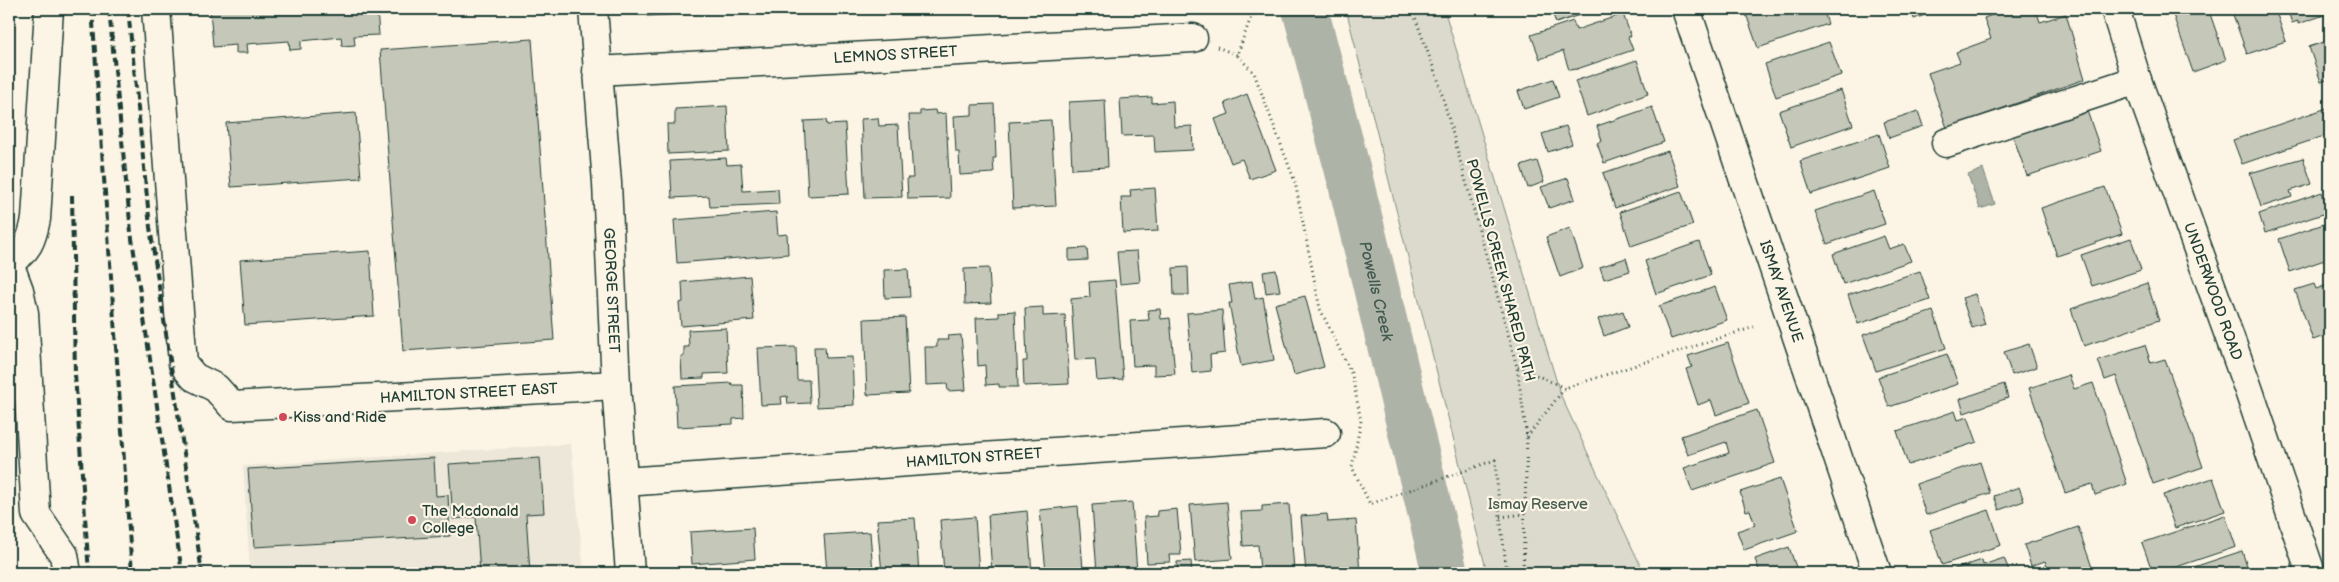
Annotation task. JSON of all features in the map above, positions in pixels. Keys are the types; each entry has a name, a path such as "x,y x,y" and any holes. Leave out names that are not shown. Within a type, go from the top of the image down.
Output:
{"street":[{"path":"49,9 36,219 33,237 26,249 9,262 20,290 24,313 36,514 64,555 67,573"},
{"name":"HAMILTON STREET EAST","path":"156,9 183,364 194,377 216,388 232,406 616,385"},
{"name":"GEORGE STREET","path":"593,9 607,183 616,385 630,573"},
{"name":"ISMAY AVENUE","path":"1686,9 1877,573"},
{"name":"UNDERWOOD ROAD","path":"2115,9 2137,80 2248,388 2311,573"},
{"name":"LEMNOS STREET","path":"597,71 1193,38"},
{"path":"1946,142 2137,80"},
{"name":"HAMILTON STREET","path":"624,482 1326,433"}],"path":[{"path":"1254,9 1237,55 1254,73 1295,182 1320,309 1352,375 1361,421 1352,467 1370,504 1495,460 1507,573"},
{"name":"POWELLS CREEK SHARED PATH","path":"1412,9 1438,80 1517,367 1527,437 1523,573"},
{"path":"1527,437 1565,388 1754,327"},
{"path":"1517,367 1565,388"},
{"path":"1500,517 1525,514"}],"shaded area":[{"path":"1983,169 1995,204 1980,209 1968,175"},
{"name":"The Mcdonald College","path":"571,444 584,573 250,573 243,466"}],"green space":[{"name":"Ismay Reserve","path":"1346,9 1444,9 1561,396 1644,573 1487,573"}],"building":[{"path":"210,9 377,9 379,35 354,36 355,45 342,46 341,37 301,41 301,49 290,50 289,41 247,44 248,53 236,53 236,45 213,47"},
{"path":"647,9 701,9 702,13 647,16"},
{"path":"1551,9 1597,9 1556,23"},
{"path":"1761,9 1823,9 1828,24 1758,48 1746,14"},
{"path":"1911,9 1939,9 1939,10 1914,19"},
{"path":"2008,9 2036,9 2040,22 2066,14 2085,79 1947,128 1928,73 1960,62 1956,52 1991,39 1984,18"},
{"path":"2202,9 2209,11 2226,60 2193,72 2173,15"},
{"path":"2231,9 2275,9 2286,41 2247,54"},
{"path":"2287,9 2330,9 2330,13 2298,24 2298,21 2292,23"},
{"path":"1623,14 1631,36 1628,37 1633,50 1569,70 1563,51 1540,59 1531,35 1573,21 1576,30"},
{"path":"532,39 554,340 403,351 380,50"},
{"path":"2330,40 2330,79 2321,82 2309,47"},
{"path":"1829,42 1841,75 1776,97 1765,64"},
{"path":"1637,60 1648,94 1587,116 1575,81"},
{"path":"1553,79 1559,97 1524,109 1518,91"},
{"path":"1841,90 1853,125 1791,147 1779,111"},
{"path":"1247,94 1276,170 1250,179 1242,159 1231,163 1215,119 1229,114 1225,103"},
{"path":"1152,97 1152,103 1173,101 1174,127 1192,126 1193,150 1155,152 1154,135 1122,136 1120,99"},
{"path":"1105,100 1108,167 1072,169 1069,102"},
{"path":"994,104 996,158 993,158 994,173 960,175 959,152 956,152 954,116 972,115 972,105"},
{"path":"727,106 729,151 668,154 667,124 675,124 675,109"},
{"path":"1652,107 1664,142 1604,163 1597,143 1602,141 1597,126"},
{"path":"2330,107 2330,134 2242,164 2233,140"},
{"path":"2086,108 2101,151 2027,176 2012,133"},
{"path":"935,110 936,114 946,113 950,198 908,199 907,178 913,178 909,115 920,115 920,111"},
{"path":"1918,111 1923,126 1889,138 1884,122"},
{"path":"356,113 361,178 231,187 226,123"},
{"path":"878,118 879,126 898,125 902,197 865,198 861,119"},
{"path":"826,120 827,125 845,124 849,194 808,196 804,121"},
{"path":"1051,120 1056,206 1013,208 1009,122"},
{"path":"1566,126 1572,144 1548,152 1542,134"},
{"path":"1879,134 1890,168 1811,194 1800,161"},
{"path":"1668,151 1680,186 1615,208 1603,173"},
{"path":"726,158 727,165 741,164 743,191 778,189 779,204 710,207 709,196 672,198 670,161"},
{"path":"2303,158 2312,184 2290,191 2292,197 2261,207 2250,173"},
{"path":"1537,161 1544,182 1528,188 1521,166"},
{"path":"1568,178 1575,199 1549,208 1541,187"},
{"path":"2105,187 2122,234 2057,256 2041,208"},
{"path":"1155,188 1158,231 1123,233 1121,197 1131,197 1130,190"},
{"path":"1681,191 1693,225 1631,246 1620,212"},
{"path":"1874,191 1885,224 1827,244 1815,211"},
{"path":"2322,192 2329,212 2265,233 2259,214"},
{"path":"776,212 778,235 787,234 788,254 677,263 674,220"},
{"path":"2330,222 2330,258 2290,272 2279,239"},
{"path":"1570,228 1583,268 1560,277 1546,237"},
{"path":"1884,236 1889,249 1904,244 1911,261 1843,284 1833,254"},
{"path":"2131,238 2141,270 2092,286 2081,255"},
{"path":"1699,242 1711,275 1656,294 1645,261"},
{"path":"1087,248 1088,260 1069,261 1069,249"},
{"path":"370,251 374,316 245,325 240,260"},
{"path":"1137,251 1140,282 1120,284 1117,252"},
{"path":"1626,258 1630,271 1604,279 1600,267"},
{"path":"1188,267 1189,295 1174,295 1173,268"},
{"path":"989,268 991,303 965,304 964,269"},
{"path":"908,269 910,297 885,298 884,270"},
{"path":"1276,270 1280,291 1266,293 1263,272"},
{"path":"1920,271 1930,300 1858,324 1848,295"},
{"path":"750,276 754,320 681,326 679,303 683,302 682,282"},
{"path":"1115,280 1123,379 1097,381 1095,359 1075,360 1071,299 1090,297 1089,282"},
{"path":"1252,281 1255,299 1263,297 1274,360 1241,366 1229,303 1232,303 1229,285"},
{"path":"2147,283 2159,320 2084,346 2071,309"},
{"path":"2314,284 2316,289 2330,284 2330,334 2313,340 2295,290"},
{"path":"1715,287 1727,320 1671,339 1659,306"},
{"path":"1975,294 1985,324 1972,328 1962,298"},
{"path":"1305,296 1324,367 1294,375 1275,304"},
{"path":"1043,307 1043,316 1065,315 1069,384 1024,386 1023,361 1027,361 1025,308"},
{"path":"1160,309 1161,319 1170,318 1175,374 1154,375 1154,365 1133,366 1130,321 1149,320 1148,310"},
{"path":"1222,310 1225,353 1210,355 1211,371 1192,373 1187,313"},
{"path":"1015,311 1018,387 999,387 999,384 986,385 985,365 978,366 976,318 999,317 999,312"},
{"path":"1623,311 1628,327 1604,336 1598,319"},
{"path":"1933,311 1946,348 1876,371 1863,335"},
{"path":"905,317 909,393 867,395 864,319"},
{"path":"726,328 728,373 704,374 704,378 682,379 681,356 684,356 684,347 689,347 688,330"},
{"path":"961,335 966,390 948,391 947,384 926,385 925,347 937,347 937,340 949,340 948,336"},
{"path":"1728,343 1749,403 1716,415 1711,400 1698,405 1686,369 1692,367 1688,356"},
{"path":"2029,344 2037,367 2012,375 2004,352"},
{"path":"2145,345 2151,363 2165,359 2203,467 2153,484 2116,376 2105,380 2098,360"},
{"path":"796,347 797,380 809,380 810,403 788,404 787,396 781,397 782,404 761,405 758,348"},
{"path":"814,347 825,347 826,358 852,357 854,405 817,407"},
{"path":"1947,354 1958,384 1889,407 1878,377"},
{"path":"2330,374 2330,393 2325,376"},
{"path":"2069,375 2074,389 2093,383 2127,484 2095,495 2092,484 2065,493 2029,388"},
{"path":"732,383 731,385 743,385 744,418 733,419 733,424 677,427 675,386"},
{"path":"2004,384 2008,398 1964,413 1960,399"},
{"path":"1757,410 1775,463 1692,491 1684,468 1729,453 1726,442 1688,455 1681,436"},
{"path":"1955,411 1958,420 1968,417 1977,442 1908,465 1897,431"},
{"path":"434,458 436,496 448,495 450,536 254,547 248,469"},
{"path":"540,458 544,513 526,514 530,573 480,573 476,517 453,519 449,464"},
{"path":"1980,462 1990,493 1926,515 1916,484"},
{"path":"2213,478 2225,511 2175,528 2163,495"},
{"path":"1780,479 1798,531 1744,550 1737,531 1755,525 1750,510 1746,511 1740,492"},
{"path":"2019,487 2024,501 1999,510 1994,496"},
{"path":"1132,502 1137,573 1097,573 1092,505"},
{"path":"1227,502 1232,559 1195,562 1190,505"},
{"path":"1289,504 1294,570 1292,570 1292,573 1260,572 1258,545 1243,546 1241,512 1262,511 1262,506"},
{"path":"1078,506 1083,569 1046,572 1040,510"},
{"path":"1177,509 1181,555 1169,555 1170,562 1147,563 1144,517 1158,516 1157,511"},
{"path":"1989,510 2001,545 1942,565 1930,530"},
{"path":"1027,511 1032,573 992,573 988,515"},
{"path":"1327,514 1328,522 1356,520 1360,573 1306,573 1301,516"},
{"path":"2225,515 2236,547 2153,573 2142,543"},
{"path":"975,517 979,573 944,573 940,520"},
{"path":"915,518 919,573 882,573 877,520"},
{"path":"2078,527 2094,573 2049,573 2045,561 2031,566 2024,545"},
{"path":"753,528 755,559 692,564 690,532"},
{"path":"870,532 873,573 827,573 824,535"},
{"path":"1789,547 1798,573 1760,573 1755,559"},
{"path":"2242,551 2249,573 2176,573"},
{"path":"2004,558 2010,573 1950,573 1949,571 1982,560 1983,565"},
{"path":"1191,561 1192,573 1178,573 1177,562"}],"waterway":[{"name":"Powells Creek","path":"1305,9 1349,175 1445,573"}],"railway":[{"path":"92,9 132,573"},
{"path":"109,9 131,232 182,573"},
{"path":"128,9 150,227 202,573"},
{"path":"72,195 75,375 89,573"}],"place":[{"name":"Kiss and Ride","path":"283,417"},
{"name":"The Mcdonald College","path":"412,520"}]}
